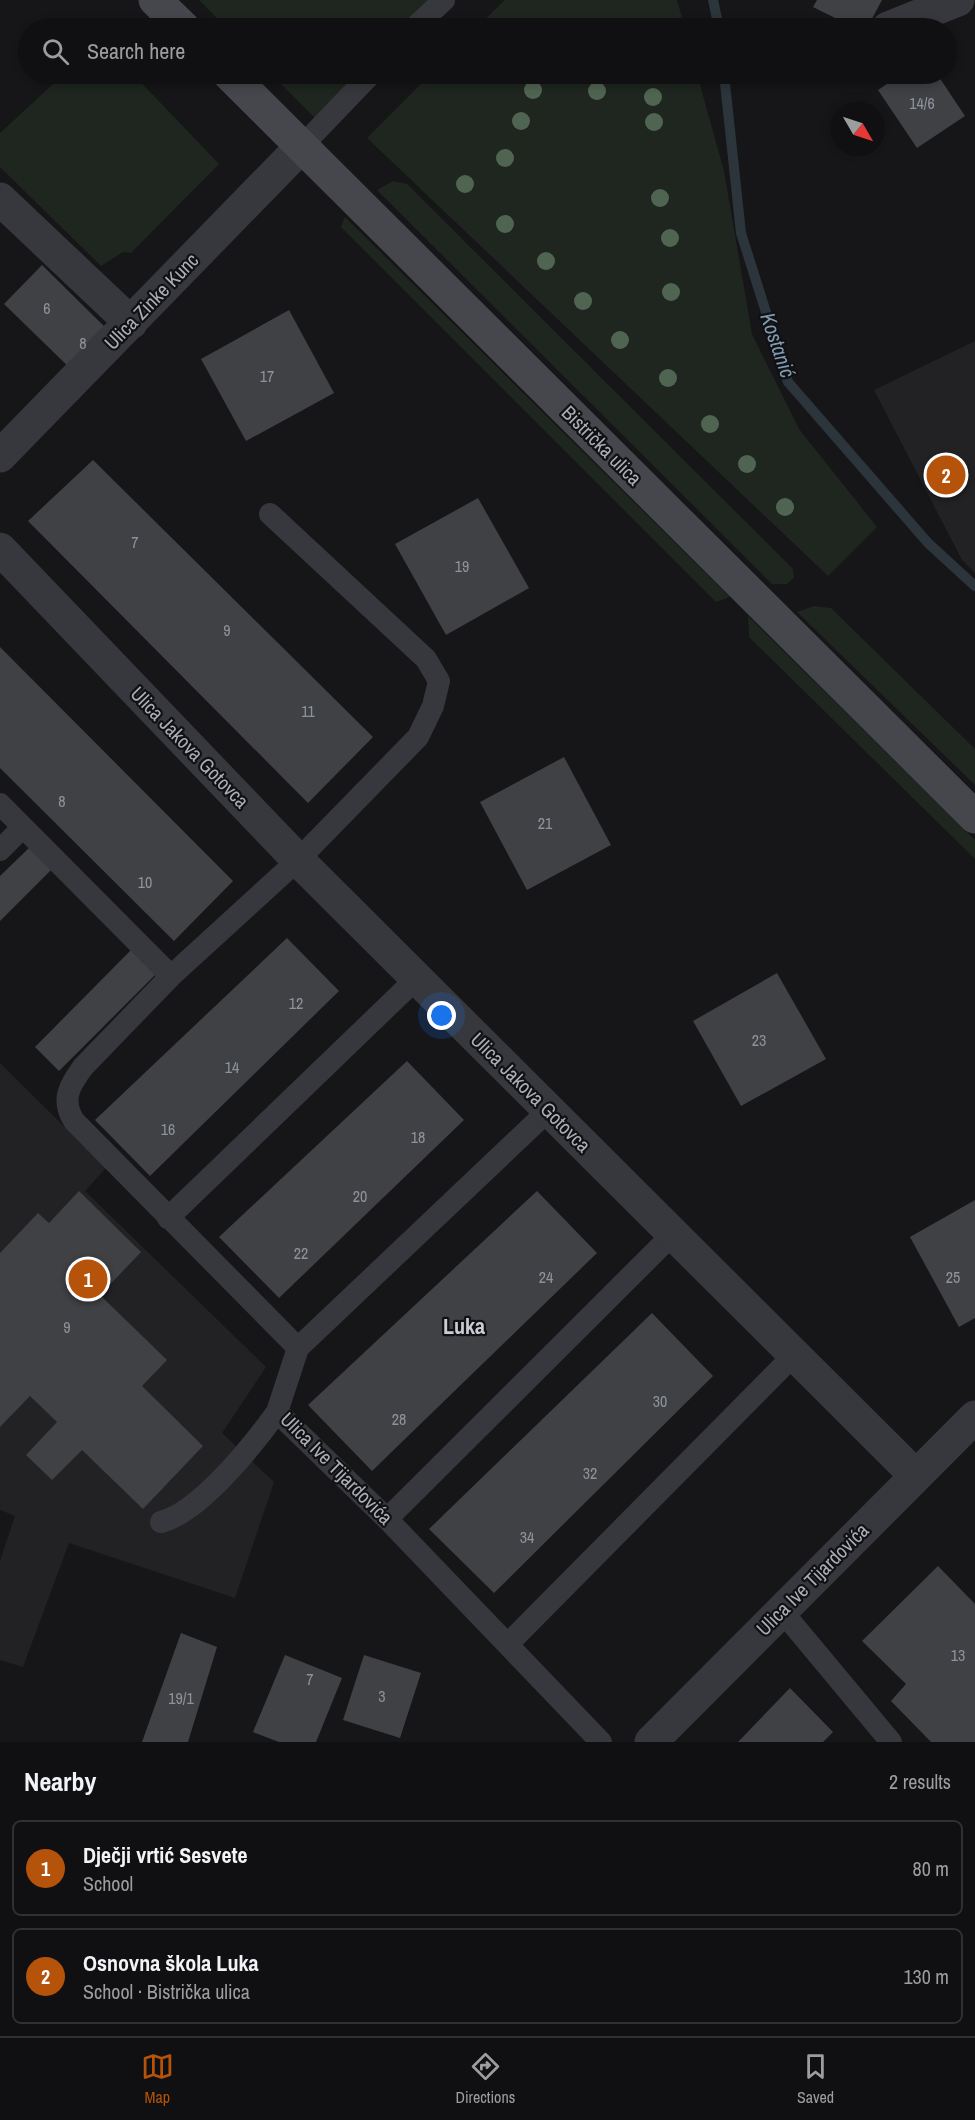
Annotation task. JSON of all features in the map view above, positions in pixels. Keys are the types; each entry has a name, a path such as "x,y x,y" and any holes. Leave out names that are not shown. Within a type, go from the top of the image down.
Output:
{"main road":[{"path":"155,0 173,18"},
{"name":"Bistrička ulica","path":"239,84 975,817"}],"street":[{"path":"913,18 958,0"},
{"name":"Ulica Zinke Kunc","path":"0,456 302,147"},
{"path":"0,199 131,323"},
{"name":"Ulica Jakova Gotovca","path":"0,549 298,860 793,1356 916,1476"},
{"name":"Ulica Ive Tijardovića","path":"651,1742 975,1417"}],"lane":[{"path":"425,18 444,0"},
{"path":"302,147 362,84"},
{"path":"270,514 426,658 439,681 433,706 418,737 298,860 171,976 82,1067 70,1084 65,1101 74,1121 298,1348 549,1110"},
{"path":"0,804 171,976"},
{"path":"0,850 23,827"},
{"path":"168,1218 417,978"},
{"path":"387,1519 672,1235"},
{"name":"Ulica Ive Tijardovića","path":"298,1348 277,1413 387,1519 601,1742"},
{"path":"508,1644 793,1356"},
{"path":"161,1522 176,1518 225,1475 277,1413"},
{"path":"781,1610 891,1742"}],"shaded area":[{"path":"199,0 447,0 426,18 217,18"},
{"path":"505,0 677,0 682,18 486,18"},
{"path":"53,84 143,84 219,164 131,253 123,252 101,266 0,167 0,133"},
{"path":"281,84 360,84 322,125"},
{"path":"421,84 700,84 724,171 752,334 799,429 877,527 828,576 367,138"},
{"path":"393,181 407,184 793,569 794,578 787,584 772,584 377,190"},
{"path":"345,217 730,597 716,602 341,227"},
{"path":"975,341 975,573 962,560 874,390"},
{"path":"814,606 831,608 975,749 975,785 797,612"},
{"path":"748,616 975,840 975,859 749,637"},
{"path":"0,1063 106,1168 85,1191 266,1367 222,1433 274,1482 235,1598 69,1543 23,1667 0,1660 0,1561 15,1516 0,1510"}],"building":[{"path":"817,0 882,0 872,18 835,18 813,7"},
{"path":"887,84 944,84 965,116 917,148 878,90"},
{"path":"42,265 114,336 76,374 4,304"},
{"path":"289,310 334,393 246,441 201,359"},
{"path":"93,460 373,737 308,803 28,521"},
{"path":"478,498 529,588 446,635 395,544"},
{"path":"0,647 233,881 174,941 0,768"},
{"path":"564,757 611,845 527,890 480,802"},
{"path":"29,848 51,870 0,921 0,876"},
{"path":"287,938 339,991 150,1176 95,1120"},
{"path":"133,948 157,973 59,1071 35,1047"},
{"path":"777,973 826,1059 741,1106 693,1021"},
{"path":"407,1061 464,1120 279,1298 219,1237"},
{"path":"79,1191 141,1252 100,1295 167,1360 142,1386 203,1446 143,1509 82,1450 52,1480 26,1455 57,1422 30,1396 0,1427 0,1253 38,1213 49,1223"},
{"path":"537,1191 597,1253 372,1471 308,1405"},
{"path":"975,1200 975,1318 959,1327 910,1237"},
{"path":"652,1313 713,1376 494,1593 429,1529"},
{"path":"938,1566 975,1604 975,1742 931,1742 891,1701 906,1684 862,1641"},
{"path":"181,1633 217,1647 188,1742 142,1742"},
{"path":"285,1655 342,1678 316,1742 279,1742 253,1732"},
{"path":"364,1655 421,1673 400,1738 343,1720"},
{"path":"790,1688 833,1732 823,1742 738,1742"}],"waterway":[{"name":"Kostanić","path":"713,0 717,18"},
{"name":"Kostanić","path":"725,84 741,233 788,382 928,543 975,586"}],"place":[{"name":"Osnovna škola Luka","path":"946,475"},
{"name":"Dječji vrtić Sesvete","path":"88,1279"}],"district":[{"name":"Luka","path":"464,1326"}]}
